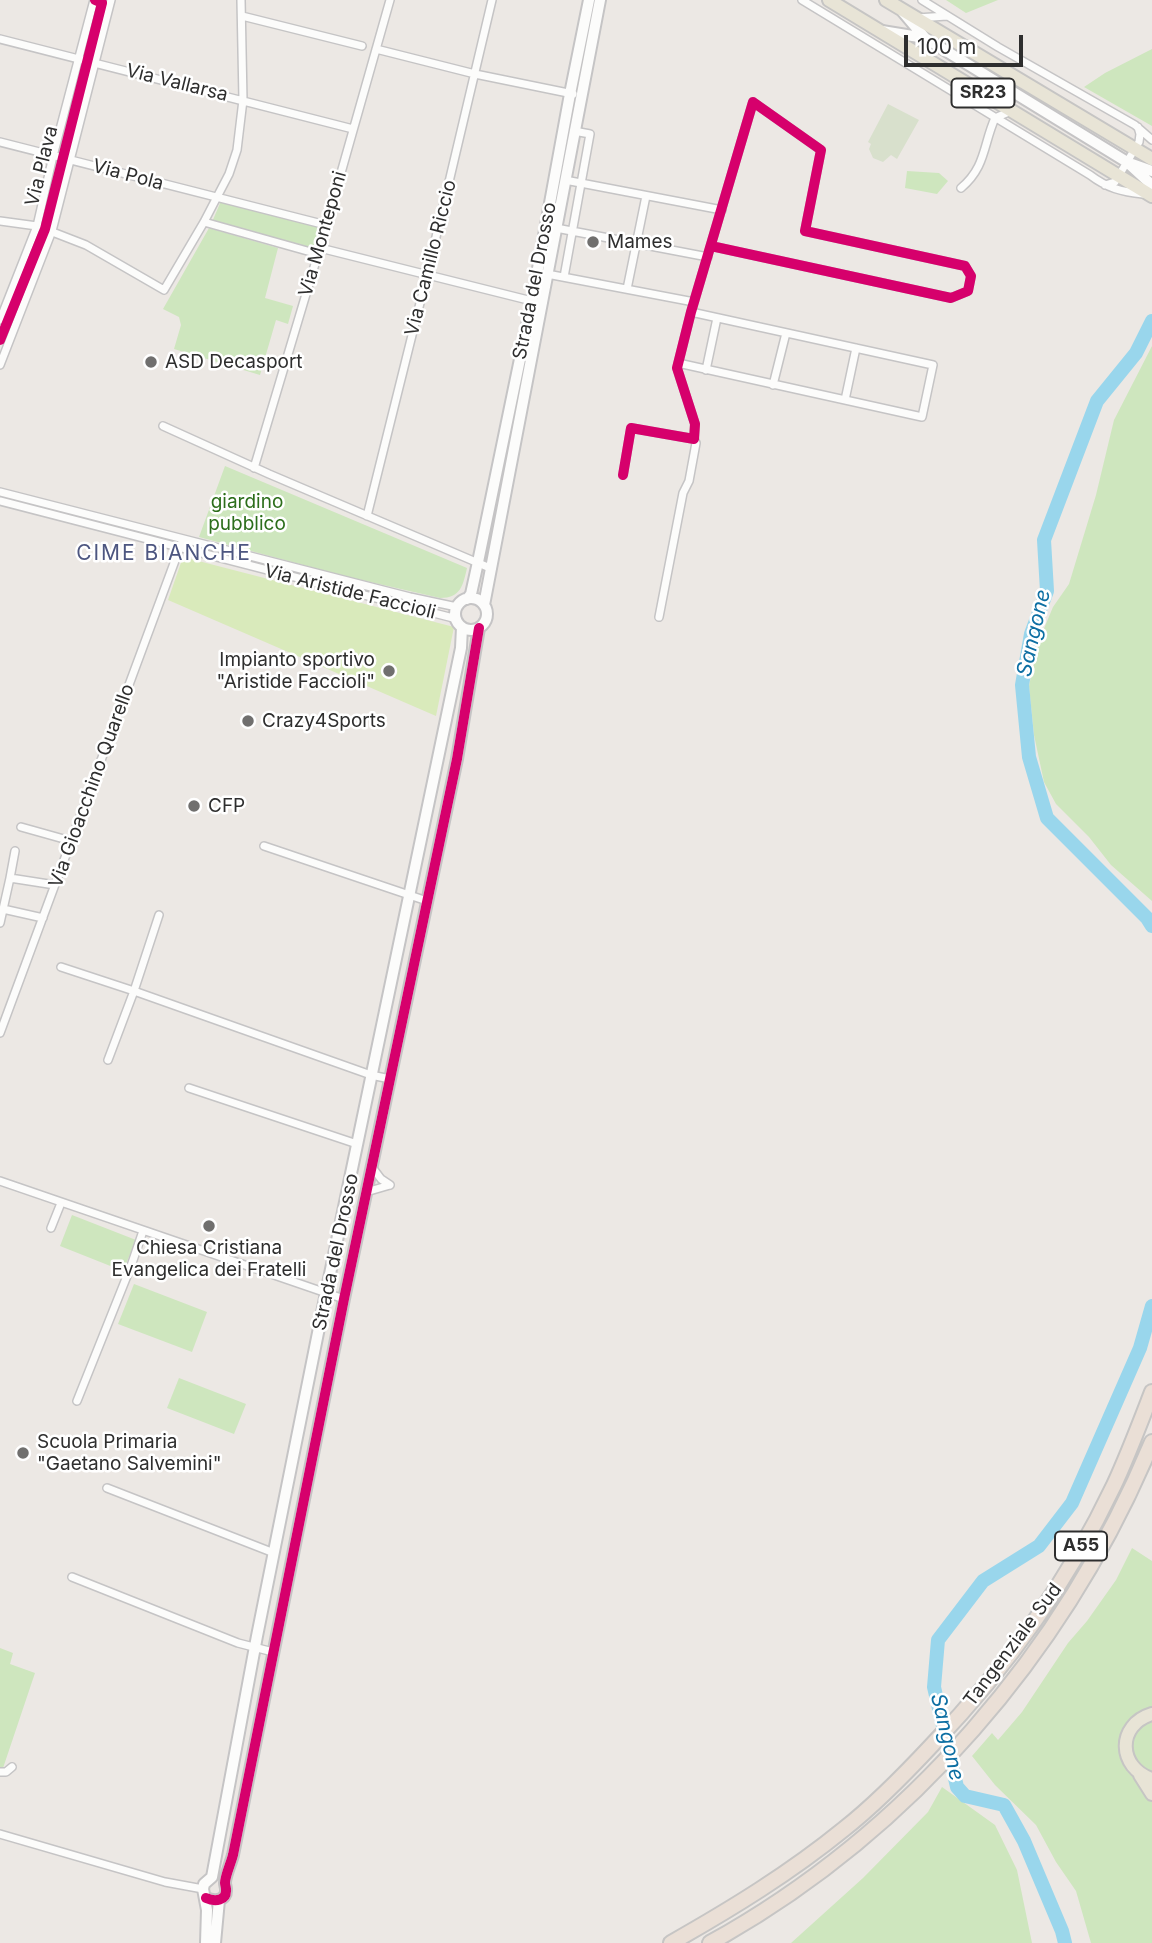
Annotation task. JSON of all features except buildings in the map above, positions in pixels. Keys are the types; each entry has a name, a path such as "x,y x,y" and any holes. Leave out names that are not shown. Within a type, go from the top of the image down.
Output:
{"highway":[{"name":"Tangenziale Sud","path":"671,1943 758,1892 863,1813 916,1762 985,1686 1040,1614 1076,1555 1114,1485 1152,1392"},
{"name":"Tangenziale Sud","path":"710,1943 768,1908 887,1818 990,1710 1051,1630 1084,1577 1108,1536 1152,1442"}],"main road":[{"name":"SR23","path":"829,0 1118,176 1151,192"},
{"name":"SR23","path":"886,0 1152,159"},
{"path":"1150,1714 1133,1726 1126,1741 1128,1758 1152,1794"},
{"path":"1138,1772 1152,1779"}],"street":[{"name":"Via Plava","path":"0,320 37,226 94,0"},
{"name":"Via Plava","path":"0,365 52,231 111,0"},
{"path":"0,221 37,226 86,245 164,290 204,222 229,174 237,150 243,100 241,0"},
{"name":"Via Monteponi","path":"254,468 390,0"},
{"name":"Via Camillo Riccio","path":"367,516 492,0"},
{"name":"Strada del Drosso","path":"484,605 575,95 589,0"},
{"name":"Strada del Drosso","path":"467,599 471,594 537,302 547,274 574,131 575,95 600,0"},
{"path":"802,0 1105,186 1122,191 1151,192"},
{"path":"922,0 1138,127 1152,140"},
{"path":"901,9 925,38 1126,162 1152,171"},
{"path":"242,16 362,46"},
{"path":"916,18 948,16"},
{"path":"879,30 925,38"},
{"name":"Via Vallarsa","path":"0,39 353,130"},
{"path":"376,49 575,95"},
{"path":"939,83 957,77"},
{"path":"659,617 683,493 689,481 696,443 695,424 677,368 691,312 753,102 821,150 806,231 965,266 971,276 968,292 951,298 711,246"},
{"path":"995,117 1012,110"},
{"path":"961,188 982,162 995,117"},
{"path":"1105,186 1111,185 1135,149 1139,138 1138,127"},
{"name":"Strada del Drosso","path":"564,277 590,134 574,131"},
{"name":"Via Pola","path":"0,142 326,225"},
{"path":"1126,162 1151,192"},
{"name":"Strada del Drosso","path":"565,180 722,210"},
{"path":"627,289 646,197"},
{"path":"204,222 537,302"},
{"name":"Strada del Drosso","path":"556,228 708,257"},
{"name":"Strada del Drosso","path":"547,274 694,302"},
{"path":"678,363 922,417 933,365 691,312"},
{"path":"706,370 717,318"},
{"path":"773,385 786,332"},
{"path":"845,400 856,348"},
{"path":"163,426 254,468 490,568"},
{"path":"623,475 631,428 694,439"},
{"name":"Via Aristide Faccioli","path":"0,492 457,607"},
{"name":"Via Aristide Faccioli","path":"0,501 459,623"},
{"name":"Via Gioacchino Quarello","path":"0,1033 184,539"},
{"path":"467,599 476,599 484,605 487,617 479,628 471,630 459,623 457,607 467,599"},
{"name":"Strada del Drosso","path":"212,1877 326,1293 461,648 459,623"},
{"name":"Strada del Drosso","path":"225,1883 230,1870 344,1299 457,759 479,628"},
{"path":"424,822 443,826"},
{"path":"21,827 71,841"},
{"path":"264,846 427,901"},
{"path":"0,923 15,850"},
{"path":"10,878 55,886"},
{"path":"3,909 43,918"},
{"path":"108,1060 159,915"},
{"path":"61,967 371,1075 390,1079"},
{"path":"0,999 11,1003"},
{"path":"189,1088 357,1144"},
{"name":"Strada del Drosso","path":"366,1192 390,1185 381,1179 372,1167"},
{"path":"0,1181 344,1299"},
{"path":"51,1228 61,1203"},
{"path":"77,1401 143,1231"},
{"name":"Strada del Drosso","path":"315,1349 333,1353"},
{"path":"301,1420 319,1424"},
{"path":"107,1488 274,1553"},
{"path":"72,1577 238,1643 273,1652"},
{"path":"0,1772 12,1768"},
{"path":"0,1834 204,1894 214,1901 226,1894 225,1883 220,1879 212,1877 204,1884 204,1894 206,1943"},
{"path":"215,1943 219,1900"}],"green space":[{"path":"946,0 998,0 966,13"},
{"path":"1152,49 1152,126 1084,87 1105,73"},
{"path":"888,104 919,120 897,159 891,155 883,162 873,158 869,149 871,144 868,142"},
{"path":"907,171 939,173 948,181 937,194 905,188"},
{"path":"221,201 321,225 313,249 212,222"},
{"path":"209,228 278,248 265,298 293,306 288,324 276,320 260,375 174,349 181,325 179,317 163,309"},
{"path":"1152,346 1152,901 1111,865 1089,837 1056,804 1044,782 1034,735 1029,686 1038,643 1053,607 1069,584 1096,495 1114,420"},
{"name":"giardino pubblico","path":"225,466 467,568 460,589 453,596 440,598 344,576 199,537"},
{"name":"Impianto sportivo \"Aristide Faccioli\"","path":"183,557 454,627 436,716 168,600"},
{"path":"72,1215 136,1240 123,1271 60,1246"},
{"path":"134,1284 207,1312 192,1352 118,1324"},
{"path":"179,1378 246,1404 234,1434 167,1408"},
{"path":"1132,1548 1152,1561 1152,1943 1091,1943 1076,1891 1036,1825 995,1785 972,1756 992,1733 998,1740 1022,1712 1068,1643 1116,1580"},
{"path":"0,1648 13,1653 10,1664 35,1673 0,1777"},
{"path":"942,1787 995,1825 1017,1870 1032,1943 791,1943 863,1878 928,1812"}],"waterway":[{"name":"Sangone","path":"1152,321 1136,353 1097,401 1044,540 1047,591 1031,634 1022,685 1029,757 1047,818 1152,926"},
{"name":"Sangone","path":"1065,1943 1024,1841 1004,1805 965,1796 957,1787 934,1687 938,1640 983,1581 1039,1546 1072,1503 1140,1348 1152,1306"}],"cycle path":[{"path":"0,340 45,229 102,3 95,0"},
{"path":"623,475 631,428 694,439 695,424 677,368 691,312 753,102 821,150 805,231 965,266 971,276 968,291 951,298 711,246"},
{"path":"206,1898 220,1899 226,1893 225,1880 233,1855 344,1299 457,759 479,628"}],"place":[{"name":"Mames","path":"593,242"},
{"name":"ASD Decasport","path":"151,362"},
{"name":"Impianto sportivo \"Aristide Faccioli\"","path":"389,671"},
{"name":"Crazy4Sports","path":"248,721"},
{"name":"CFP","path":"194,806"},
{"name":"Chiesa Cristiana Evangelica dei Fratelli","path":"209,1226"},
{"name":"Scuola Primaria \"Gaetano Salvemini\"","path":"23,1453"}],"district":[{"name":"CIME BIANCHE","path":"164,554"}]}
